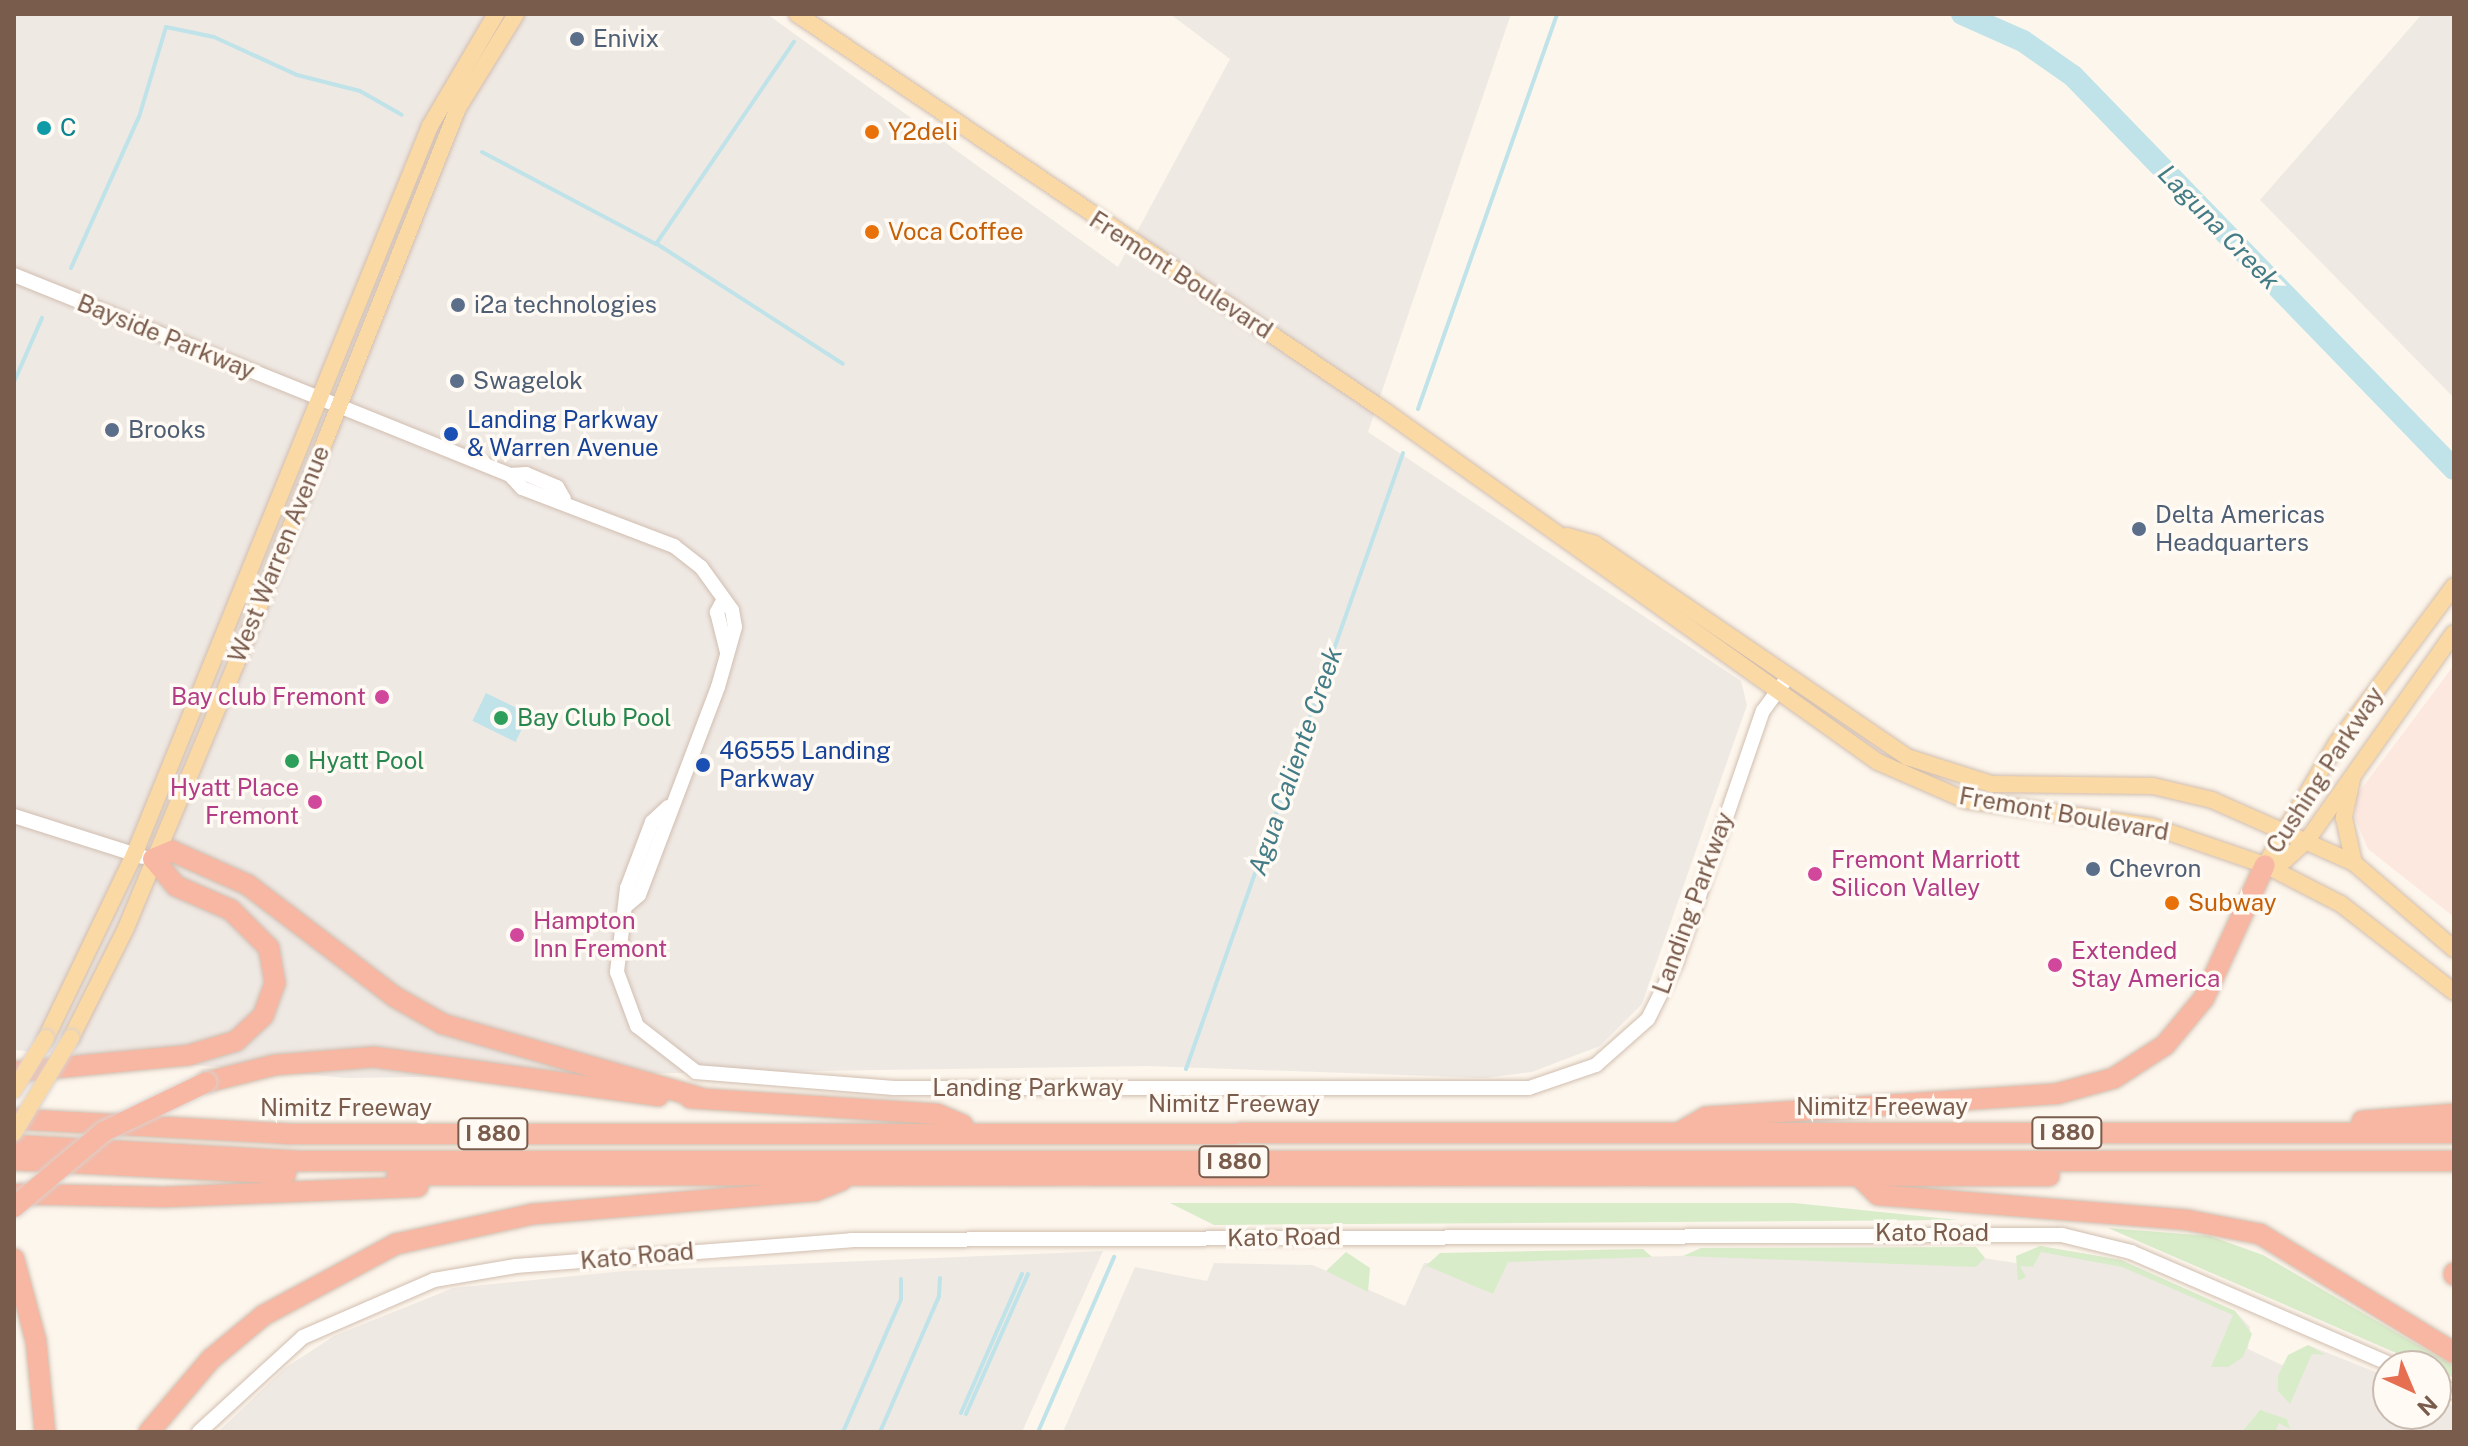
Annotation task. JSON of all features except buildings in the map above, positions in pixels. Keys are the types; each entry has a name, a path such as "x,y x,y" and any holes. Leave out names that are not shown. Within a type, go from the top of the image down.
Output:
{"highway":[{"path":"143,857 172,851 248,885 395,997 468,1035 701,1098"},
{"path":"14,1072 189,1055 236,1041 263,1016 275,983 260,935 231,910 176,886 143,857"},
{"path":"1679,1132 1706,1117 2056,1094 2114,1078 2165,1045 2204,998 2265,865"},
{"path":"14,1207 103,1132 207,1082 286,1063 374,1057 701,1098 937,1114 972,1129"},
{"path":"2204,1134 2454,1114"},
{"name":"Nimitz Freeway","path":"14,1119 287,1134 972,1129 2454,1133"},
{"name":"I 880","path":"14,1145 303,1161 2454,1161"},
{"name":"I 880","path":"14,1160 176,1172 462,1176 2454,1175"},
{"path":"14,1194 196,1196 418,1187 462,1176"},
{"path":"149,1432 211,1359 264,1315 396,1244 534,1214 815,1191 853,1176"},
{"path":"1860,1177 1878,1195 2187,1220 2260,1234 2454,1353"},
{"path":"14,1259 29,1307 45,1432"}],"main road":[{"name":"West Warren Avenue","path":"14,1133 71,1038 318,400 430,126 496,14"},
{"name":"West Warren Avenue","path":"14,1090 46,1038 143,857 338,407 458,108 516,14"},
{"name":"Fremont Boulevard","path":"797,14 1783,684 1907,757 2011,786 2177,790 2284,828 2354,863 2454,949"},
{"name":"Cushing Parkway","path":"2265,865 2284,828 2358,712 2454,586"},
{"name":"Cushing Parkway","path":"2265,865 2285,860 2308,839 2362,757 2454,633"},
{"name":"Fremont Boulevard","path":"1783,684 1878,762 1965,800 2033,812 2151,826 2265,865 2371,924 2454,992"},
{"path":"2354,863 2345,803 2362,757"},
{"path":"1965,800 2011,786"},
{"path":"2033,812 2048,798 2085,789"}],"street":[{"name":"Bayside Parkway","path":"14,275 318,400"},
{"name":"Landing Parkway","path":"318,400 510,475 522,488 564,499 674,546 701,567 723,601 717,612 727,652 668,807 652,822 626,906 617,963 628,1010 665,1054 713,1077 893,1088 1529,1088 1596,1065 1648,1019 1676,963 1763,711 1783,684"},
{"path":"14,816 143,857"},
{"name":"Kato Road","path":"199,1432 303,1337 434,1280 531,1265 877,1239 2062,1235 2131,1252 2372,1356"}],"shaded area":[{"path":"14,14 767,14 1118,267 1230,59 1170,14 1511,14 1368,432 1741,681 1747,705 1642,1004 1600,1046 1532,1072 1485,1078 1147,1066 348,1078 14,1050"},
{"path":"2422,14 2454,14 2454,398 2260,200"},
{"path":"2454,665 2454,917 2368,849 2355,818 2356,796"},
{"path":"2040,1246 2121,1260 2235,1311 2250,1327 2248,1349 2282,1365 2308,1345 2372,1371 2372,1430 2452,1430 2452,1405 2454,1432 1063,1432 1135,1267 1207,1281 1214,1263 1313,1265 1405,1306 1424,1263 1960,1248 1963,1255 2030,1265"},
{"path":"1103,1251 1022,1432 218,1432 285,1368 334,1336 453,1288 624,1271"}],"green space":[{"path":"1170,1203 1794,1203 1958,1220 1214,1225"},
{"path":"2108,1228 2210,1236 2263,1255 2426,1350 2389,1350"},
{"path":"2040,1246 2121,1260 2235,1311 2252,1334 2243,1357 2228,1367 2211,1367 2233,1315 2122,1267 2041,1252 2033,1267 2020,1266 2026,1277 2018,1281 2016,1256"},
{"path":"1976,1247 1985,1258 1976,1267 1683,1256 1701,1248"},
{"path":"1643,1249 1652,1257 1508,1262 1493,1294 1427,1266 1418,1273 1440,1253"},
{"path":"1346,1252 1370,1268 1368,1292 1326,1271"},
{"path":"2308,1345 2326,1355 2312,1354 2290,1404 2278,1391 2278,1376 2288,1355"},
{"path":"2260,1410 2287,1419 2290,1429 2279,1423 2275,1432 2242,1432"}],"water":[{"name":"Bay Club Pool","path":"486,693 529,714 516,742 472,721"}],"waterway":[{"name":"Agua Caliente Creek","path":"1418,409 1557,14"},
{"name":"Laguna Creek","path":"1962,14 2023,41 2073,76 2454,469"},
{"path":"71,268 139,117 166,27 214,37 297,75 360,91 402,115"},
{"path":"482,152 656,244 794,42"},
{"path":"657,244 843,364"},
{"path":"14,382 42,318"},
{"name":"Agua Caliente Creek","path":"1186,1069 1403,453"},
{"name":"Agua Caliente Creek","path":"1038,1432 1114,1257"},
{"path":"961,1413 1022,1274"},
{"path":"966,1414 1028,1274"},
{"path":"880,1432 939,1296 940,1278"},
{"path":"843,1432 901,1299 901,1279"}],"place":[{"name":"Enivix","path":"577,39"},
{"name":"C","path":"44,128"},
{"name":"Y2deli","path":"872,132"},
{"name":"Voca Coffee","path":"872,232"},
{"name":"i2a technologies","path":"458,305"},
{"name":"Swagelok","path":"457,381"},
{"name":"Brooks","path":"112,430"},
{"name":"Landing Parkway & Warren Avenue","path":"451,434"},
{"name":"Delta Americas Headquarters","path":"2139,529"},
{"name":"Bay club Fremont","path":"382,697"},
{"name":"Bay Club Pool","path":"501,718"},
{"name":"Hyatt Pool","path":"292,761"},
{"name":"46555 Landing Parkway","path":"703,765"},
{"name":"Hyatt Place Fremont","path":"315,802"},
{"name":"Chevron","path":"2093,869"},
{"name":"Fremont Marriott Silicon Valley","path":"1815,874"},
{"name":"Subway","path":"2172,903"},
{"name":"Hampton Inn Fremont","path":"517,935"},
{"name":"Extended Stay America","path":"2055,965"}]}
